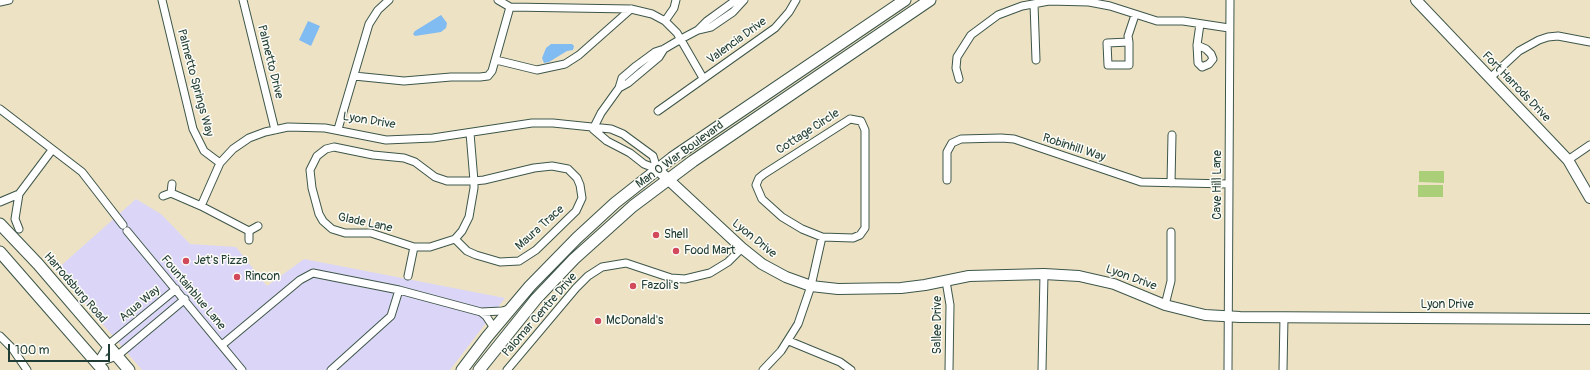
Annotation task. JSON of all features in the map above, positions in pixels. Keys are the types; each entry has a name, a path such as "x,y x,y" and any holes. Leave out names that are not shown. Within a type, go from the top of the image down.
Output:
{"main road":[{"name":"Man O War Boulevard","path":"462,370 510,308 553,261 577,238 657,169 905,0"},
{"name":"Man O War Boulevard","path":"479,370 536,299 574,259 633,206 693,160 930,0"},
{"name":"Harrodsburg Road","path":"0,224 38,264 128,370"},
{"path":"0,252 100,366"}],"street":[{"path":"0,2 9,0"},
{"name":"Palmetto Springs Way","path":"162,0 194,129 204,151 220,163"},
{"name":"Palmetto Drive","path":"243,0 275,130"},
{"path":"338,129 369,24 378,10 389,0"},
{"path":"498,0 510,7 631,9 652,14 665,21 671,14 676,0"},
{"path":"592,0 592,8"},
{"path":"698,30 707,21 736,0"},
{"path":"593,129 601,113 618,88 628,83 659,57 664,49 698,30 711,27 741,6 744,0"},
{"name":"Valencia Drive","path":"658,111 775,28 789,12 796,0"},
{"name":"Cave Hill Lane","path":"1228,370 1230,0"},
{"name":"Fort Harrods Drive","path":"1416,0 1568,160 1590,198"},
{"path":"959,79 956,68 956,57 971,35 998,15 1008,10 1034,4 1056,1 1089,2 1110,6 1157,21 1183,21 1229,28"},
{"path":"1034,4 1036,60"},
{"path":"354,76 404,81 451,76 485,77 492,71 496,60 510,7"},
{"path":"496,60 537,70 565,64 578,55 631,9"},
{"path":"1129,42 1128,36 1135,15"},
{"name":"Valencia Drive","path":"665,21 681,39 703,78"},
{"path":"1197,45 1200,24"},
{"path":"1490,78 1519,51 1539,40 1558,36 1590,42"},
{"name":"Fountainblue Lane","path":"0,109 82,172 125,228 242,370"},
{"name":"Cottage Circle","path":"850,119 858,119 863,123 865,130 865,228 860,235 853,238 822,237 802,229 782,217 762,199 756,185 759,178 764,174 842,122 850,119"},
{"name":"Lyon Drive","path":"202,206 220,163 233,149 249,138 275,130 303,126 338,129 351,134 386,140 433,138 532,123 553,123 593,129 611,129 623,134 653,156 657,169"},
{"name":"Lyon Drive","path":"593,129 607,141 630,153 644,164 657,169 742,248 774,271 811,286 838,289 879,289 915,287 986,274 1044,274 1079,276 1114,284 1165,305 1189,312 1228,316 1590,319"},
{"path":"455,239 462,231 469,218 473,196 474,181 470,133"},
{"path":"1171,183 1172,135"},
{"name":"Robinhill Way","path":"947,180 947,152 952,142 961,139 1001,138 1014,139 1141,182 1229,184"},
{"path":"1568,160 1590,145"},
{"name":"Glade Lane","path":"455,239 430,248 414,248 371,233 339,232 328,226 319,214 312,188 310,170 315,158 326,149 343,148 373,155 396,156 410,160 442,180 474,181"},
{"path":"19,229 16,219 19,194 52,150"},
{"name":"Maura Trace","path":"455,239 460,246 476,255 500,262 519,261 536,250 576,211 582,198 580,185 577,178 568,169 552,166 474,181"},
{"path":"172,184 172,193"},
{"path":"163,196 172,193 202,206 249,231"},
{"path":"0,202 19,194"},
{"path":"249,231 258,226"},
{"path":"249,231 249,240"},
{"path":"1165,305 1171,281 1171,232"},
{"path":"763,370 789,341 798,324 811,286 822,237"},
{"path":"408,276 414,248"},
{"name":"Palomar Centre Drive","path":"507,370 554,312 588,276 597,269 608,264 626,263 671,278 685,279 710,273 728,262 742,248"},
{"path":"222,345 300,280 313,273 399,290 481,312 502,311 510,308"},
{"path":"1042,370 1044,274"},
{"name":"Sallee Drive","path":"946,281 950,305 949,370"},
{"name":"Aqua Way","path":"100,366 108,345 176,289"},
{"path":"331,370 391,316 399,290"},
{"name":"Aqua Way","path":"100,366 117,356 185,299"},
{"path":"481,312 486,316 494,328"},
{"path":"1284,317 1284,370"},
{"path":"1,338 12,348 27,370"},
{"path":"789,341 840,362 851,370"}],"shaded area":[{"path":"136,199 161,214 190,244 236,247 267,286 304,259 505,298 450,370 142,370 56,270"}],"green space":[{"path":"1419,171 1444,171 1444,183 1419,182"},
{"path":"1418,185 1443,185 1443,197 1418,197"}],"water":[{"path":"441,15 447,23 446,28 441,32 415,36 413,34 415,31"},
{"path":"308,21 320,26 311,46 299,40"},
{"path":"551,44 572,44 574,46 573,50 567,51 549,62 544,63 542,58 546,48"}],"place":[{"name":"Shell","path":"656,235"},
{"name":"Food Mart","path":"676,251"},
{"name":"Jet's Pizza","path":"186,261"},
{"name":"Rincon","path":"237,277"},
{"name":"Fazoli's","path":"633,286"},
{"name":"McDonald's","path":"598,321"}]}
